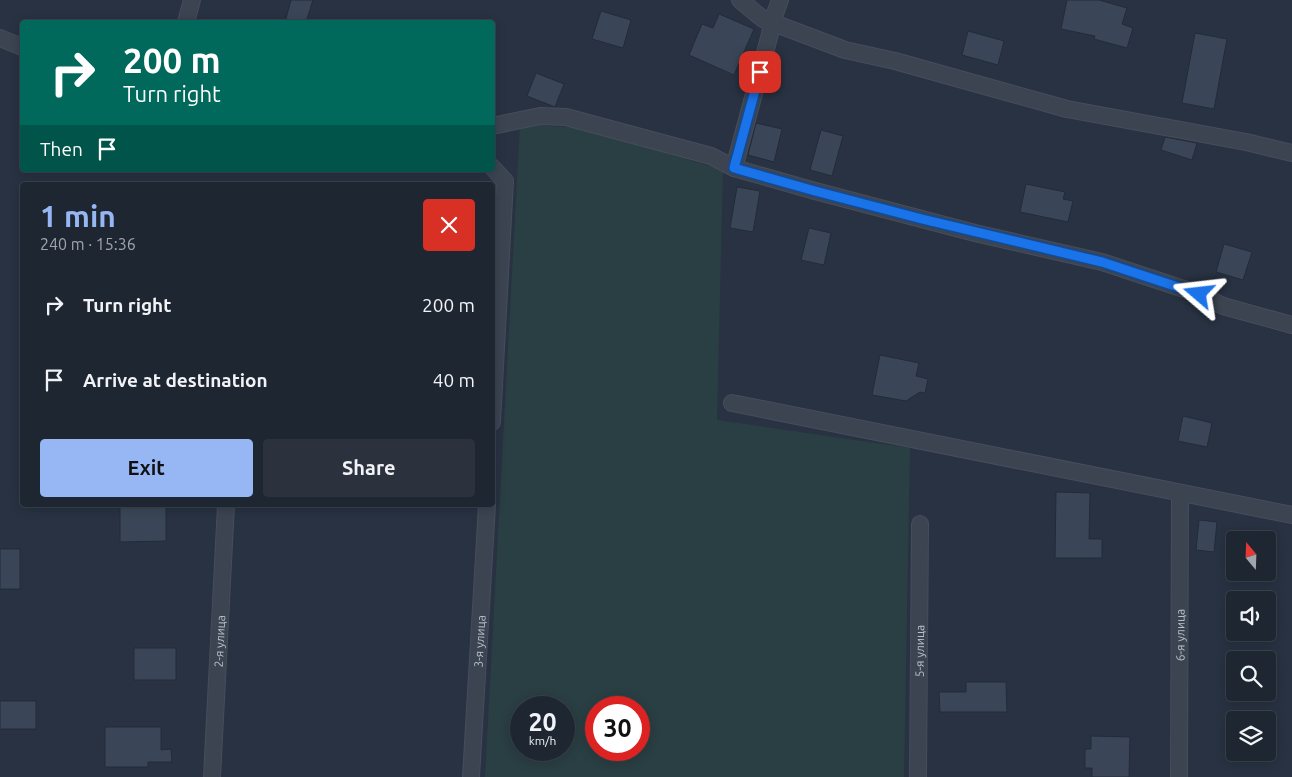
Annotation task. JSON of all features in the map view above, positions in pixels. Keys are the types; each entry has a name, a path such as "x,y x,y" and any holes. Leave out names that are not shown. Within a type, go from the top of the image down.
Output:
{"street":[{"path":"187,20 192,0"},
{"path":"740,0 763,19 845,50 895,60 1067,109 1246,142 1292,153"},
{"path":"734,168 772,22 780,0"},
{"path":"0,38 20,46"},
{"path":"495,125 540,116 566,117 711,156 734,168 815,191 966,230 1102,262 1199,294 1223,306 1292,325"},
{"path":"495,170 505,181 495,366"},
{"path":"732,403 1292,515"},
{"name":"6-я улица","path":"1179,777 1180,493"},
{"name":"2-я улица","path":"212,777 226,507"},
{"name":"3-я улица","path":"471,777 487,507"},
{"name":"5-я улица","path":"918,777 920,524"}],"green space":[{"path":"520,124 581,128 723,170 717,420 910,448 904,777 485,777"}],"building":[{"path":"291,0 313,0 307,20 286,20"},
{"path":"1067,0 1099,0 1127,8 1122,24 1133,28 1127,48 1094,39 1095,36 1061,29"},
{"path":"601,11 631,20 623,48 592,39"},
{"path":"719,14 754,29 734,75 689,55 702,24 713,28"},
{"path":"968,31 1004,41 998,65 962,55"},
{"path":"1195,33 1227,39 1214,109 1182,103"},
{"path":"536,73 564,84 555,107 527,96"},
{"path":"756,123 782,129 774,162 748,155"},
{"path":"821,130 843,136 832,176 810,170"},
{"path":"1165,137 1197,143 1192,160 1161,150"},
{"path":"1026,184 1065,192 1063,199 1073,201 1068,222 1020,212"},
{"path":"737,187 760,191 753,232 730,228"},
{"path":"809,228 831,233 824,265 801,260"},
{"path":"1224,244 1252,252 1243,280 1216,272"},
{"path":"880,355 919,363 916,376 928,379 925,393 920,392 906,401 872,395"},
{"path":"1183,416 1212,423 1207,447 1178,441"},
{"path":"1056,492 1090,493 1089,539 1102,539 1102,558 1055,558"},
{"path":"120,507 166,507 166,541 120,542"},
{"path":"1199,520 1217,522 1214,552 1196,550"},
{"path":"0,549 20,549 20,589 0,589"},
{"path":"134,648 176,648 176,680 134,680"},
{"path":"966,682 1006,682 1007,712 940,712 939,692 966,692"},
{"path":"0,701 36,701 36,729 0,729"},
{"path":"105,727 161,727 161,750 171,749 172,762 148,762 148,767 105,767"},
{"path":"1091,736 1130,737 1129,777 1092,777 1092,768 1085,768 1085,749 1091,749"}],"route":[{"path":"760,72 734,168 975,233 1102,262 1199,294"}]}
